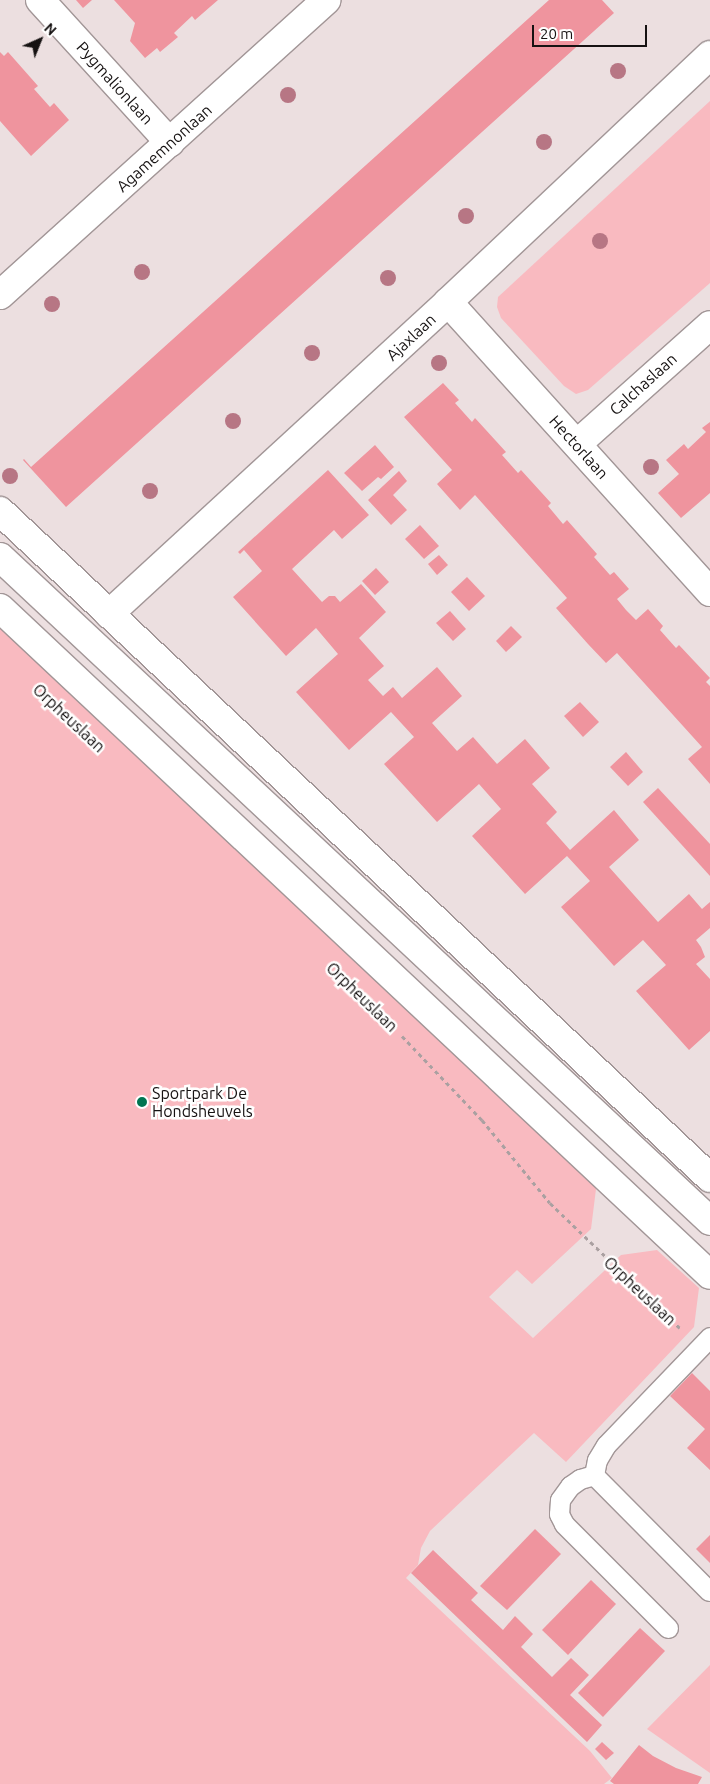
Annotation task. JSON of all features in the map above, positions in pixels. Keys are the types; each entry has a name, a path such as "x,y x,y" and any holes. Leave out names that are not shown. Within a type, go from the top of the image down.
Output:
{"street":[{"name":"Pygmalionlaan","path":"40,0 170,143"},
{"name":"Agamemnonlaan","path":"0,295 326,0"},
{"name":"Ajaxlaan","path":"109,614 448,302 710,55"},
{"name":"Hectorlaan","path":"448,302 710,592"},
{"name":"Calchaslaan","path":"577,444 710,325"},
{"path":"0,511 710,1178"},
{"path":"0,557 710,1221"},
{"name":"Orpheuslaan","path":"0,608 710,1275"}],"lane":[{"path":"594,1475 597,1460 606,1445 705,1342"},
{"path":"594,1475 709,1591"},
{"path":"594,1475 580,1478 570,1486 560,1500 559,1514 564,1524 668,1628"}],"path":[{"name":"Orpheuslaan","path":"396,1029 482,1120 550,1203 705,1342"}],"shaded area":[{"path":"710,101 710,283 588,390 576,394 564,386 501,318 497,307 498,297"},
{"name":"Sportpark De Hondsheuvels","path":"0,621 597,1181 591,1229 532,1284 517,1270 489,1297 533,1338 621,1255 657,1250 699,1288 694,1327 566,1462 534,1433 430,1531 421,1548 418,1565 406,1578 590,1751 612,1778 604,1784 0,1784"},
{"path":"710,1665 710,1773 647,1729"}],"building":[{"path":"76,0 92,0 83,8"},
{"path":"114,0 218,0 195,20 192,16 174,33 178,37 160,52 157,48 145,58 130,41 135,23"},
{"path":"549,0 602,0 614,13 66,507 23,460 31,467"},
{"path":"0,52 4,56 8,52 38,86 34,89 50,107 54,103 69,120 31,156 0,121"},
{"path":"443,383 459,400 455,403 472,422 475,418 506,452 502,455 518,473 521,470 551,503 548,506 563,524 567,520 597,554 594,557 610,575 614,572 629,589 617,599 626,610 636,620 648,609 663,626 660,630 676,648 679,645 710,678 706,682 710,686 710,784 688,759 702,747 617,653 606,663 588,644 556,608 567,598 475,495 460,510 437,484 452,470 404,417"},
{"path":"710,422 710,493 681,518 658,493 679,474 666,460 684,444 688,449 706,432 702,428"},
{"path":"375,445 394,467 381,479 378,477 362,491 344,473"},
{"path":"328,470 369,515 342,539 334,530 292,569 322,602 329,596 335,596 340,602 361,584 386,612 359,638 384,666 368,680 383,696 393,687 402,698 437,667 462,696 432,723 457,751 473,737 497,764 525,739 550,768 532,784 557,812 546,823 570,850 614,810 639,840 609,867 658,922 689,894 702,909 710,902 710,928 696,940 705,957 696,964 710,979 710,1031 689,1050 636,991 666,965 643,940 614,966 561,907 590,881 567,856 525,894 472,836 501,809 479,784 437,822 384,764 414,737 391,712 349,750 296,692 338,654 316,628 286,656 233,597 262,571 244,550 240,554 238,552"},
{"path":"399,471 407,481 393,495 407,510 391,525 368,500"},
{"path":"420,525 439,546 424,559 405,539"},
{"path":"439,555 448,565 437,575 428,564"},
{"path":"376,568 389,582 375,595 362,581"},
{"path":"467,577 485,596 469,611 451,592"},
{"path":"450,611 466,629 453,641 436,623"},
{"path":"511,626 522,637 506,652 496,641"},
{"path":"580,702 599,722 583,737 564,716"},
{"path":"626,752 643,772 628,786 610,767"},
{"path":"658,788 710,844 710,876 643,802"},
{"path":"692,1373 710,1391 710,1470 687,1448 705,1429 670,1396"},
{"path":"535,1529 561,1554 507,1610 480,1586"},
{"path":"710,1535 710,1563 696,1549"},
{"path":"433,1550 478,1593 471,1600 503,1630 515,1616 533,1634 521,1647 552,1677 571,1658 589,1675 570,1695 602,1725 587,1742 411,1573"},
{"path":"591,1580 616,1604 568,1655 542,1630"},
{"path":"640,1628 665,1651 603,1717 578,1693"},
{"path":"602,1742 614,1753 606,1760 595,1749"},
{"path":"639,1745 653,1756 676,1768 702,1777 698,1784 614,1784 610,1781"}],"place":[{"name":"Sportpark De Hondsheuvels","path":"142,1102"}]}
